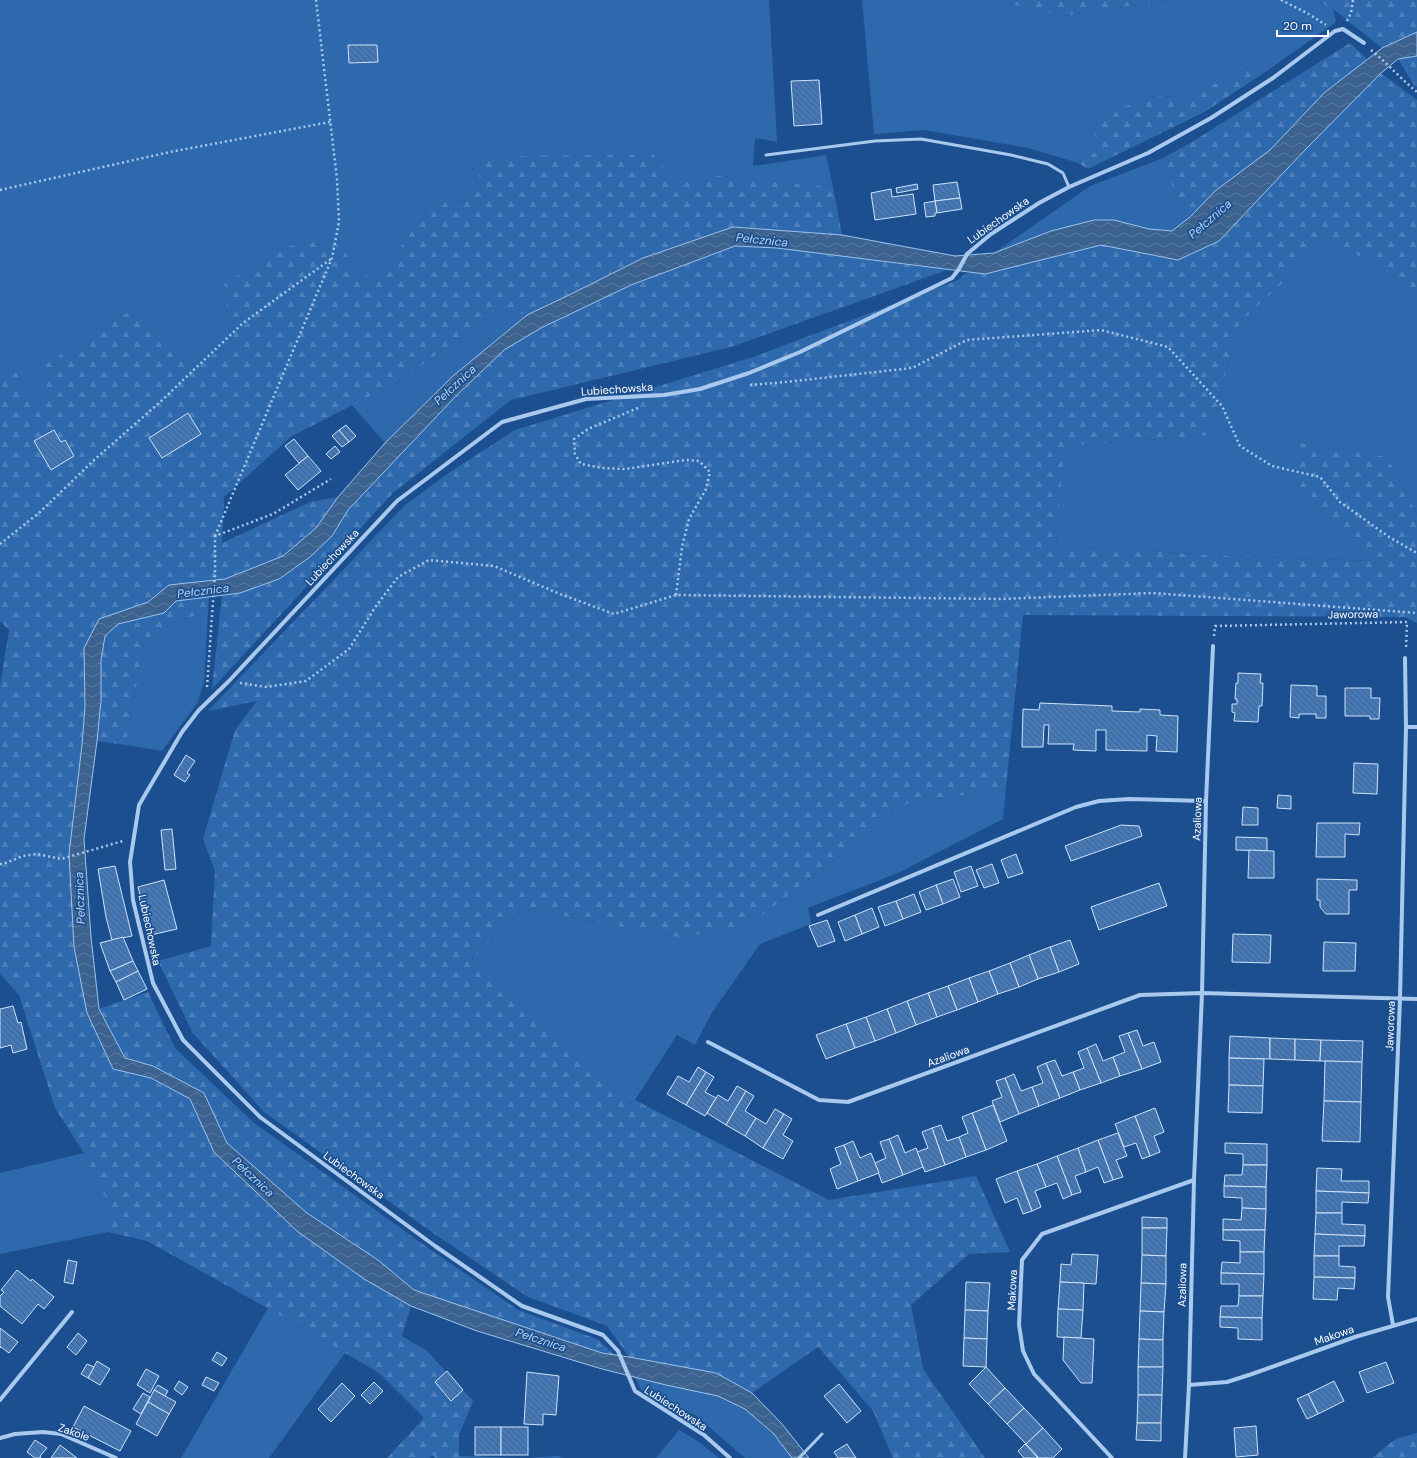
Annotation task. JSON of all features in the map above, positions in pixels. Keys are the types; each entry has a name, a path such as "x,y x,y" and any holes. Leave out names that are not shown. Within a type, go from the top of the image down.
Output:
{"street":[{"name":"Lubiechowska","path":"730,1458 704,1435 635,1392 618,1351 603,1335 522,1306 435,1246 260,1117 184,1040 153,983 144,951 133,900 130,862 139,806 182,732 199,710 228,682 397,501 502,422 586,399 664,395 700,389 800,352 952,278 959,269 966,254 991,234 1039,203 1069,186 1148,153 1211,118 1273,78 1335,31 1343,29"},
{"path":"1343,29 1364,43"},
{"name":"Azaliowa","path":"1185,1458 1189,1385 1194,1180 1202,993 1206,802 1213,646"},
{"name":"Jaworowa","path":"1393,1325 1388,1297 1400,999 1406,727 1405,658"},
{"path":"1406,727 1417,727"},
{"path":"818,915 1076,807 1099,801 1129,799 1206,802"},
{"name":"Azaliowa","path":"708,1042 819,1100 848,1102 1140,995 1202,993 1417,999"},
{"name":"Makowa","path":"1112,1458 1034,1374 1023,1351 1019,1325 1022,1260 1042,1234 1194,1180"},
{"path":"0,1400 72,1312"},
{"name":"Makowa","path":"1189,1385 1227,1382 1355,1336 1417,1319"},
{"name":"Zakole","path":"0,1438 15,1434 43,1432 62,1434 116,1458"}],"lane":[{"path":"766,155 875,141 921,139 1011,155 1048,164 1063,173 1069,186"},
{"path":"799,1458 822,1434"}],"path":[{"path":"199,710 207,686 215,572 215,536 332,258 339,222 337,179 316,0"},
{"path":"1281,0 1307,13 1335,31"},
{"path":"1343,29 1350,13 1353,0"},
{"path":"1364,43 1391,67 1402,80 1417,92"},
{"path":"0,190 170,152 330,122"},
{"path":"0,544 40,512 94,460 159,403 243,323 332,258"},
{"path":"747,385 912,368 967,340 1101,330 1168,347 1222,406 1240,446 1272,466 1320,477 1340,502 1389,537 1417,553"},
{"path":"643,405 588,429 574,439 575,454 581,464 602,468 625,469 686,460 699,461 710,472 706,489 689,519 682,547 676,595"},
{"path":"215,536 273,514 331,479"},
{"path":"228,682 267,687 306,681 349,649 376,606 398,577 429,560 494,566 560,594 614,614 676,595 1001,599 1153,593 1417,613"},
{"name":"Jaworowa","path":"1213,646 1215,626 1407,622 1405,658"},
{"path":"0,864 23,856 37,854 61,859 134,838"}],"green space":[{"path":"0,0 769,0 777,142 755,138 753,166 826,155 833,187 709,175 679,185 470,199 432,204 375,281 353,268 338,237 224,284 231,346 191,366 162,346 136,307 49,395 30,398 13,367 0,370"},
{"path":"862,0 993,0 1063,16 1170,0 1316,0 1333,9 1336,22 1264,73 1252,66 1187,97 1145,96 1098,151 1078,163 1028,148 924,130 874,134"},
{"path":"993,0 1170,0 1063,16"},
{"path":"1316,0 1417,0 1417,32 1382,48 1333,9"},
{"path":"1350,43 1368,60 1324,93 1270,150 1215,191 1190,217 1175,195 1163,158 1190,143"},
{"path":"1417,56 1417,87 1414,85 1398,59"},
{"path":"1252,66 1264,73 1206,111 1088,169 1078,163 1097,151 1094,124 1145,96 1187,97"},
{"path":"1381,73 1417,100 1417,291 1322,234 1286,280 1240,322 1210,435 1064,446 1056,547 1088,547 1209,555 1373,561 1298,485 1295,442 1387,457 1417,513 1417,623 1405,617 1023,615 1006,788 907,804 744,929 678,937 523,909 472,959 635,1100 829,1200 976,1176 1010,1252 969,1254 911,1305 923,1369 985,1458 893,1458 873,1411 818,1347 752,1393 716,1373 629,1357 607,1326 528,1297 436,1235 264,1112 192,1032 158,961 211,946 215,871 203,839 235,730 257,701 208,711 405,505 450,472 515,430 750,358 958,280 968,272 985,274 1101,245 1178,260 1219,241 1305,150"},
{"path":"653,154 679,185 709,175 833,187 842,235 733,227 643,258 527,315 499,309 402,380 292,436 224,497 222,543 310,502 338,497 316,528 283,556 225,579 169,585 148,602 99,619 85,707 71,837 74,947 113,1069 151,1078 190,1099 214,1152 297,1231 364,1279 411,1306 402,1336 427,1351 473,1401 459,1435 459,1456 527,1458 435,1458 433,1455 429,1458 387,1458 424,1418 379,1373 294,1323 147,1241 108,1232 109,1205 84,1153 55,1108 19,995 0,974 0,686 9,630 0,621 0,370 13,367 30,398 48,395 44,365 136,307 162,346 191,366 231,346 224,284 285,247 338,237 353,268 375,281 432,204 470,199 486,157"},
{"path":"1163,158 1175,195 1190,217 1172,231 1149,229 1114,220 1051,231 994,253 1090,186"},
{"path":"1322,234 1417,291 1417,513 1387,457 1298,485 1374,561 1209,555 1088,547 1056,547 1063,446 1210,435 1240,322 1286,280"},
{"path":"735,245 777,248 947,270 731,347 511,400 393,493 212,689 222,595 240,593 332,536 348,510 455,397 504,350 541,328 631,285"},
{"path":"499,309 527,315 453,376 385,443 352,405 402,380"},
{"path":"209,597 208,611 171,624 144,642 126,745 97,741 101,701 101,660 105,636 118,624 164,613 175,601"},
{"path":"208,611 204,682 198,702 162,751 126,745 144,642 171,624"},
{"path":"1006,788 1003,819 898,873 808,908 811,924 760,944 711,1014 695,1045 677,1035 635,1100 472,959 523,909 678,937 744,929 907,804"},
{"path":"148,992 175,1048 253,1122 431,1250 518,1310 597,1339 615,1355 602,1353 414,1290 378,1260 307,1213 227,1143 204,1093 153,1066 125,1058 99,1009"},
{"path":"84,1153 110,1205 108,1232 0,1254 0,1173"},
{"path":"268,1308 345,1353 269,1458 181,1458"},
{"path":"635,1377 718,1396 745,1409 773,1433 791,1458 745,1458 695,1415 641,1390"},
{"path":"679,1430 699,1442 719,1458 656,1458"},
{"path":"1417,1433 1417,1458 1372,1458 1395,1439"},
{"path":"558,1456 565,1458 527,1458"}],"water":[{"name":"Pełcznica","path":"1417,32 1417,56 1398,59 1381,73 1305,150 1219,241 1178,260 1101,245 985,274 777,248 735,246 631,285 541,328 504,350 455,397 348,510 332,536 310,557 279,579 240,593 176,601 164,613 118,624 105,636 101,660 101,701 97,741 84,839 91,937 99,1009 125,1058 153,1066 204,1093 227,1143 307,1213 378,1260 414,1290 602,1353 716,1373 752,1393 782,1424 809,1458 792,1458 773,1433 745,1409 718,1396 602,1369 477,1331 411,1306 364,1279 297,1231 214,1152 190,1099 151,1078 113,1069 87,1013 74,947 69,854 85,707 84,648 99,619 148,602 169,585 225,579 283,556 316,528 338,497 385,443 453,376 527,315 643,258 733,227 842,235 955,256 994,253 1051,231 1094,220 1114,220 1149,229 1172,231 1190,217 1215,191 1270,150 1324,93 1382,48"}],"building":[{"path":"348,45 377,45 378,62 349,63"},
{"path":"819,80 822,124 794,126 791,81"},
{"path":"957,182 960,198 935,201 933,185"},
{"path":"917,184 918,189 897,193 896,188"},
{"path":"891,189 892,197 913,194 916,214 875,220 871,193"},
{"path":"960,198 962,209 937,213 935,201"},
{"path":"935,201 937,213 935,213 935,216 926,217 924,203"},
{"path":"188,413 201,434 162,458 149,438"},
{"path":"346,425 356,436 349,442 339,430"},
{"path":"54,430 61,442 65,440 74,456 51,470 34,441"},
{"path":"339,430 349,442 342,447 332,436"},
{"path":"294,439 308,456 299,463 285,446"},
{"path":"335,446 340,452 331,459 326,454"},
{"path":"308,456 321,471 298,490 285,475"},
{"path":"1238,673 1261,674 1260,683 1263,683 1262,706 1259,706 1258,722 1234,721 1235,713 1232,712 1232,704 1237,704 1237,699 1235,699"},
{"path":"1291,685 1317,686 1317,696 1326,696 1326,718 1316,718 1316,714 1299,714 1299,718 1290,717"},
{"path":"1345,688 1371,688 1371,698 1380,698 1379,719 1370,719 1370,716 1345,716"},
{"path":"1040,703 1112,706 1112,711 1140,712 1140,709 1160,710 1160,715 1178,716 1177,752 1156,751 1157,736 1147,735 1147,751 1106,750 1106,730 1096,730 1096,751 1073,750 1074,744 1048,744 1049,725 1044,725 1043,747 1022,747 1023,709 1039,710"},
{"path":"186,755 195,761 187,773 190,775 185,782 174,775"},
{"path":"1354,763 1378,764 1377,794 1353,793"},
{"path":"1278,795 1291,796 1291,809 1277,808"},
{"path":"1243,807 1258,808 1258,825 1242,825"},
{"path":"1317,823 1360,823 1359,835 1345,834 1345,857 1316,857"},
{"path":"1121,825 1139,826 1142,836 1071,861 1065,846"},
{"path":"172,829 176,869 165,870 161,830"},
{"path":"1236,837 1267,838 1267,851 1236,850"},
{"path":"1249,850 1274,851 1274,878 1248,878"},
{"path":"1016,854 1023,873 1008,878 1001,860"},
{"path":"992,864 999,883 984,888 976,870"},
{"path":"115,866 132,936 112,940 106,917 98,869"},
{"path":"971,866 978,886 961,892 954,872"},
{"path":"953,879 960,897 943,904 936,885"},
{"path":"1317,879 1357,880 1357,890 1349,890 1349,914 1326,914 1320,907 1320,900 1317,900"},
{"path":"164,880 177,929 151,935 138,887"},
{"path":"1159,883 1167,906 1099,930 1091,907"},
{"path":"936,885 943,904 926,910 919,892"},
{"path":"914,894 921,912 903,919 896,901"},
{"path":"896,901 903,919 885,926 878,907"},
{"path":"872,908 879,927 862,934 855,915"},
{"path":"855,915 862,934 845,941 838,922"},
{"path":"827,920 835,941 818,947 809,926"},
{"path":"1233,934 1271,935 1270,963 1232,962"},
{"path":"123,937 133,961 110,971 100,943"},
{"path":"1070,940 1079,964 1059,972 1050,947"},
{"path":"1324,942 1356,943 1355,971 1323,971"},
{"path":"1050,947 1059,972 1038,979 1029,955"},
{"path":"1029,955 1038,979 1019,987 1010,963"},
{"path":"133,961 138,971 116,982 110,971"},
{"path":"1010,963 1019,987 998,994 989,971"},
{"path":"138,971 147,989 124,1000 116,982"},
{"path":"989,971 998,994 978,1002 969,978"},
{"path":"969,978 978,1002 957,1010 948,986"},
{"path":"948,986 957,1010 937,1017 928,993"},
{"path":"928,993 937,1017 916,1025 907,1001"},
{"path":"907,1001 916,1025 896,1033 887,1009"},
{"path":"13,1006 18,1023 21,1022 27,1049 13,1053 11,1045 0,1048 0,1009"},
{"path":"887,1009 896,1033 875,1041 866,1017"},
{"path":"866,1017 875,1041 855,1048 846,1024"},
{"path":"846,1024 855,1048 826,1059 816,1035"},
{"path":"1137,1030 1143,1046 1154,1042 1161,1062 1142,1069 1128,1033"},
{"path":"1128,1033 1142,1069 1120,1076 1113,1057 1125,1052 1119,1036"},
{"path":"1230,1036 1270,1038 1270,1059 1229,1058"},
{"path":"1270,1038 1295,1039 1295,1060 1270,1059"},
{"path":"1295,1039 1321,1040 1320,1061 1295,1060"},
{"path":"1321,1040 1363,1041 1362,1062 1320,1061"},
{"path":"1096,1044 1103,1061 1113,1057 1120,1076 1101,1083 1087,1048"},
{"path":"1087,1048 1101,1083 1080,1090 1073,1072 1084,1068 1078,1052"},
{"path":"1229,1058 1264,1059 1263,1086 1229,1085"},
{"path":"1055,1060 1062,1076 1073,1072 1080,1090 1060,1098 1046,1063"},
{"path":"1325,1061 1362,1062 1361,1102 1324,1101"},
{"path":"1046,1063 1060,1098 1039,1106 1032,1087 1043,1083 1037,1067"},
{"path":"698,1067 706,1072 686,1105 667,1094 678,1076 689,1082"},
{"path":"706,1072 714,1077 705,1092 716,1098 705,1116 686,1105"},
{"path":"1014,1074 1021,1091 1032,1087 1039,1106 1019,1114 1005,1078"},
{"path":"1005,1078 1019,1114 1000,1122 992,1101 1002,1097 996,1081"},
{"path":"1229,1085 1263,1086 1262,1113 1228,1112"},
{"path":"737,1086 746,1091 726,1125 707,1113 718,1095 728,1101"},
{"path":"746,1091 754,1096 745,1111 756,1118 745,1136 726,1125"},
{"path":"1324,1101 1361,1102 1360,1142 1322,1141"},
{"path":"993,1105 1007,1141 986,1150 972,1113"},
{"path":"1155,1108 1164,1132 1154,1136 1160,1152 1150,1156 1135,1116"},
{"path":"775,1109 784,1114 763,1148 745,1136 756,1118 766,1124"},
{"path":"972,1113 986,1150 966,1157 959,1137 968,1133 962,1117"},
{"path":"784,1114 792,1119 783,1135 793,1141 783,1159 763,1148"},
{"path":"1135,1116 1150,1156 1142,1159 1136,1143 1124,1147 1115,1124"},
{"path":"941,1125 947,1141 959,1137 966,1157 945,1165 932,1128"},
{"path":"932,1128 945,1165 925,1172 917,1152 928,1148 922,1132"},
{"path":"1118,1133 1127,1156 1116,1160 1123,1177 1113,1180 1098,1140"},
{"path":"898,1135 905,1153 916,1148 923,1167 903,1175 889,1139"},
{"path":"889,1139 903,1175 882,1183 875,1163 886,1158 880,1142"},
{"path":"1098,1140 1113,1180 1104,1183 1098,1167 1086,1172 1078,1148"},
{"path":"853,1141 860,1158 871,1153 879,1173 858,1181 844,1145"},
{"path":"1225,1143 1267,1144 1267,1165 1243,1165 1243,1154 1225,1153"},
{"path":"844,1145 858,1181 837,1189 830,1169 841,1164 835,1148"},
{"path":"1078,1148 1086,1172 1075,1176 1081,1192 1072,1195 1057,1156"},
{"path":"1057,1156 1072,1195 1063,1199 1057,1183 1046,1187 1037,1164"},
{"path":"1037,1164 1046,1187 1035,1191 1041,1207 1032,1211 1017,1171"},
{"path":"1243,1165 1267,1165 1266,1187 1224,1186 1225,1175 1242,1175"},
{"path":"1317,1168 1342,1169 1341,1181 1369,1181 1369,1193 1316,1191"},
{"path":"1017,1171 1032,1211 1023,1214 1017,1198 1005,1203 996,1179"},
{"path":"1224,1186 1266,1187 1266,1209 1242,1208 1242,1198 1224,1197"},
{"path":"1316,1191 1369,1193 1368,1203 1342,1202 1342,1213 1316,1213"},
{"path":"1242,1208 1266,1209 1265,1230 1223,1230 1223,1219 1241,1220"},
{"path":"1316,1213 1342,1213 1342,1224 1365,1225 1365,1236 1315,1234"},
{"path":"1142,1217 1167,1218 1167,1228 1142,1228"},
{"path":"1142,1228 1167,1228 1166,1256 1142,1255"},
{"path":"1223,1230 1265,1230 1264,1252 1240,1252 1240,1241 1223,1240"},
{"path":"1315,1234 1365,1236 1364,1246 1339,1246 1339,1256 1314,1256"},
{"path":"1240,1252 1264,1252 1264,1274 1221,1273 1222,1262 1240,1263"},
{"path":"1072,1254 1098,1255 1096,1284 1060,1282 1061,1264 1071,1265"},
{"path":"1142,1255 1166,1256 1166,1284 1141,1283"},
{"path":"1314,1256 1339,1256 1339,1266 1355,1267 1355,1278 1314,1277"},
{"path":"68,1260 77,1262 73,1284 64,1282"},
{"path":"17,1270 31,1281 32,1279 54,1297 44,1309 38,1304 22,1324 0,1306 0,1296 4,1292 1,1290"},
{"path":"1221,1273 1264,1274 1263,1296 1239,1296 1239,1284 1221,1284"},
{"path":"1314,1277 1355,1278 1354,1289 1338,1288 1337,1300 1313,1299"},
{"path":"966,1282 990,1283 988,1311 965,1310"},
{"path":"1060,1282 1084,1283 1083,1310 1058,1309"},
{"path":"1141,1283 1166,1284 1164,1312 1140,1311"},
{"path":"1239,1296 1263,1296 1262,1318 1220,1317 1221,1306 1238,1306"},
{"path":"1058,1309 1083,1310 1081,1338 1057,1337"},
{"path":"965,1310 988,1311 987,1339 964,1338"},
{"path":"1140,1311 1164,1312 1163,1340 1139,1339"},
{"path":"1220,1317 1262,1318 1262,1340 1238,1339 1238,1328 1220,1327"},
{"path":"0,1328 18,1342 9,1353 1,1347 0,1348"},
{"path":"78,1333 87,1341 76,1355 67,1347"},
{"path":"1064,1337 1094,1339 1092,1383 1081,1383 1063,1360"},
{"path":"964,1338 987,1339 986,1367 963,1366"},
{"path":"1139,1339 1163,1340 1163,1367 1138,1367"},
{"path":"217,1352 227,1358 222,1366 212,1360"},
{"path":"97,1361 110,1369 100,1385 88,1378"},
{"path":"1386,1362 1394,1383 1367,1393 1359,1372"},
{"path":"87,1364 94,1367 88,1378 81,1374"},
{"path":"986,1367 1005,1388 988,1404 969,1384"},
{"path":"1138,1367 1163,1367 1162,1395 1138,1395"},
{"path":"146,1369 159,1376 150,1393 137,1385"},
{"path":"447,1371 463,1390 451,1401 435,1382"},
{"path":"527,1372 559,1376 556,1415 543,1414 543,1425 524,1424"},
{"path":"206,1377 219,1383 214,1391 202,1385"},
{"path":"179,1381 188,1387 182,1395 174,1389"},
{"path":"1334,1381 1344,1401 1318,1414 1308,1394"},
{"path":"374,1382 383,1391 370,1404 361,1395"},
{"path":"342,1383 355,1396 331,1422 318,1409"},
{"path":"839,1384 861,1411 847,1423 824,1396"},
{"path":"158,1385 168,1391 165,1396 154,1390"},
{"path":"1005,1388 1024,1408 1007,1424 988,1404"},
{"path":"154,1390 176,1402 169,1414 148,1402"},
{"path":"143,1393 150,1397 141,1414 133,1409"},
{"path":"1308,1394 1318,1414 1307,1419 1297,1399"},
{"path":"1138,1395 1162,1395 1161,1423 1137,1423"},
{"path":"148,1402 169,1414 157,1436 136,1424"},
{"path":"84,1406 131,1431 120,1451 73,1427"},
{"path":"1024,1408 1043,1428 1026,1444 1007,1424"},
{"path":"1137,1423 1161,1423 1161,1441 1136,1440"},
{"path":"1256,1426 1258,1455 1236,1457 1234,1428"},
{"path":"475,1427 501,1427 501,1455 475,1455"},
{"path":"501,1427 528,1427 528,1455 501,1455"},
{"path":"1043,1428 1062,1449 1053,1458 1039,1458 1026,1444"},
{"path":"35,1440 47,1448 40,1456 41,1458 35,1458 27,1452"},
{"path":"847,1444 856,1458 838,1458 834,1452"},
{"path":"1025,1444 1038,1458 1024,1458 1018,1451"},
{"path":"60,1445 77,1458 51,1458"}]}
